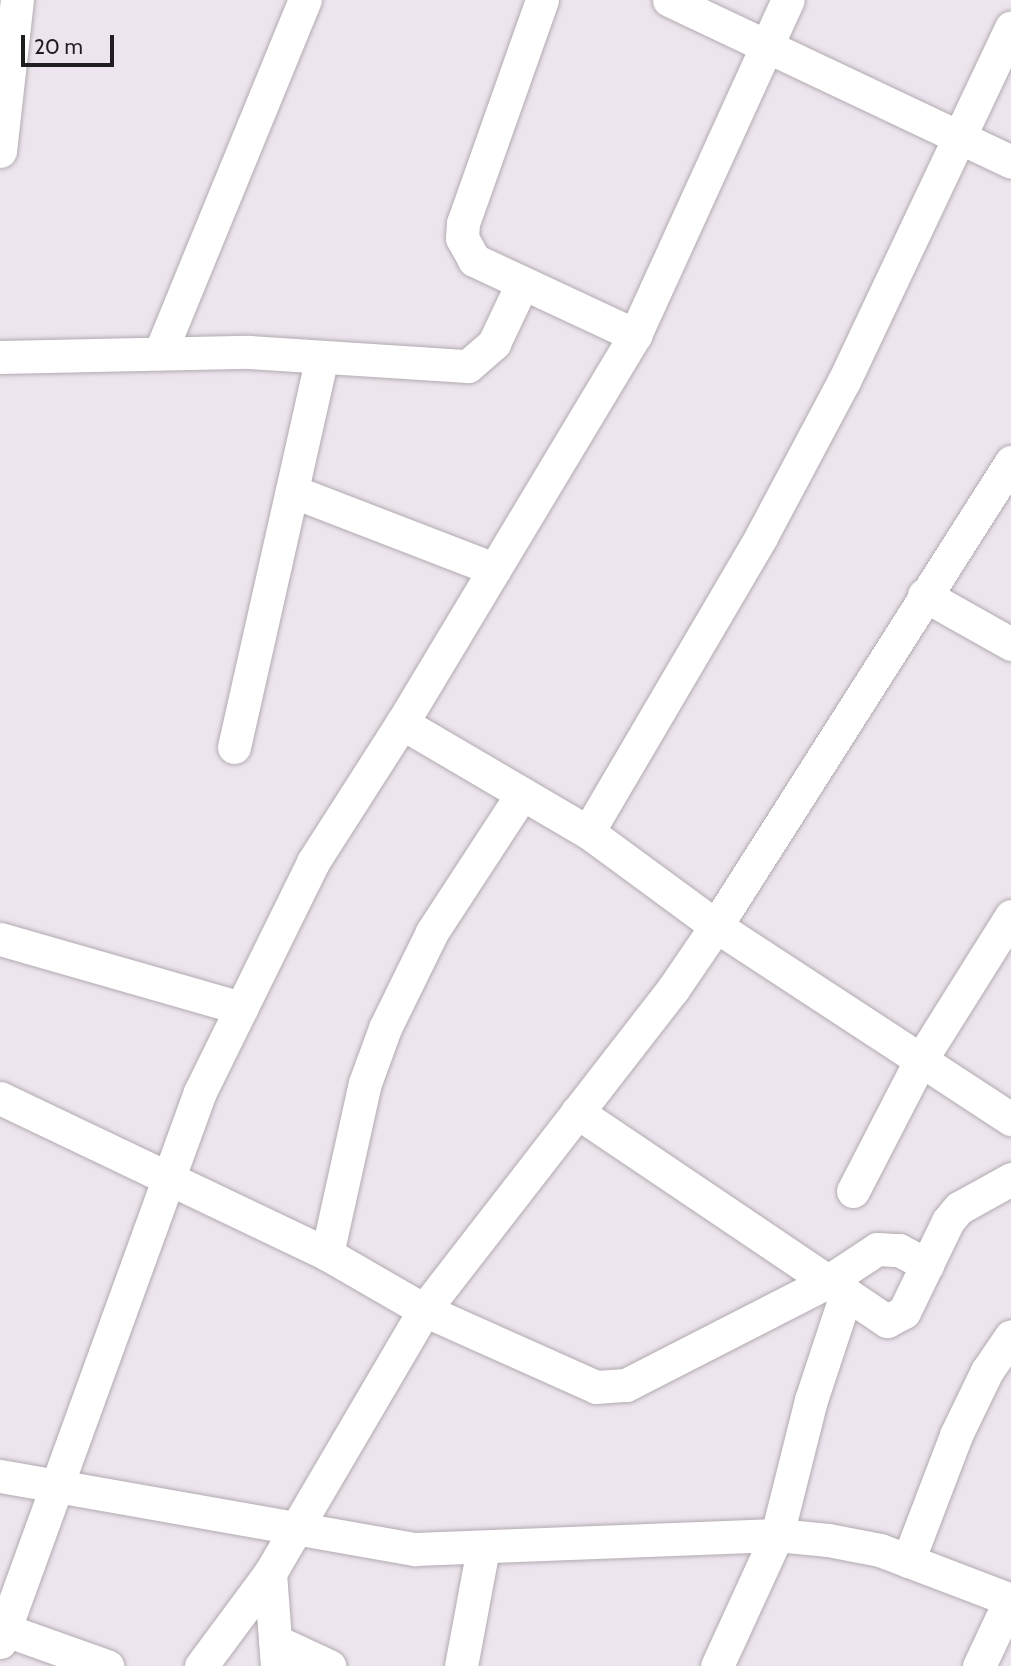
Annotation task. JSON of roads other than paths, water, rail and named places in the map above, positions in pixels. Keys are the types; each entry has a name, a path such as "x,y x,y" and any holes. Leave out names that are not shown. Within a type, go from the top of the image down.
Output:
{"street":[{"path":"0,151 17,0"},
{"path":"160,353 305,0"},
{"path":"542,0 463,223 461,237 474,260 635,335"},
{"path":"669,0 1011,162"},
{"path":"107,1666 1,1633 58,1488 166,1176 241,1008 313,862 402,723 635,335 788,0"},
{"path":"588,832 762,535 844,381 961,140 1011,27"},
{"path":"0,357 249,352 468,366 494,343 522,284"},
{"path":"234,747 322,358"},
{"path":"201,1666 270,1573 424,1310 716,926 1011,462"},
{"path":"292,491 494,569"},
{"path":"924,595 1011,644"},
{"path":"402,723 588,832 716,926 1011,1119"},
{"path":"327,1254 365,1083 385,1028 432,932 522,794"},
{"path":"853,1191 920,1060 1011,916"},
{"path":"0,939 241,1008"},
{"path":"0,1098 327,1254 424,1310 578,1381 613,1388 836,1288 877,1249 899,1250 927,1265"},
{"path":"577,1112 887,1321 897,1319 959,1208 1011,1179"},
{"path":"717,1666 777,1535 836,1288"},
{"path":"908,1561 956,1435 987,1371 1011,1336"},
{"path":"0,1476 401,1548 483,1548 777,1535 867,1547 1010,1600 979,1666"},
{"path":"461,1666 483,1548"},
{"path":"270,1573 276,1653 329,1666"}]}
